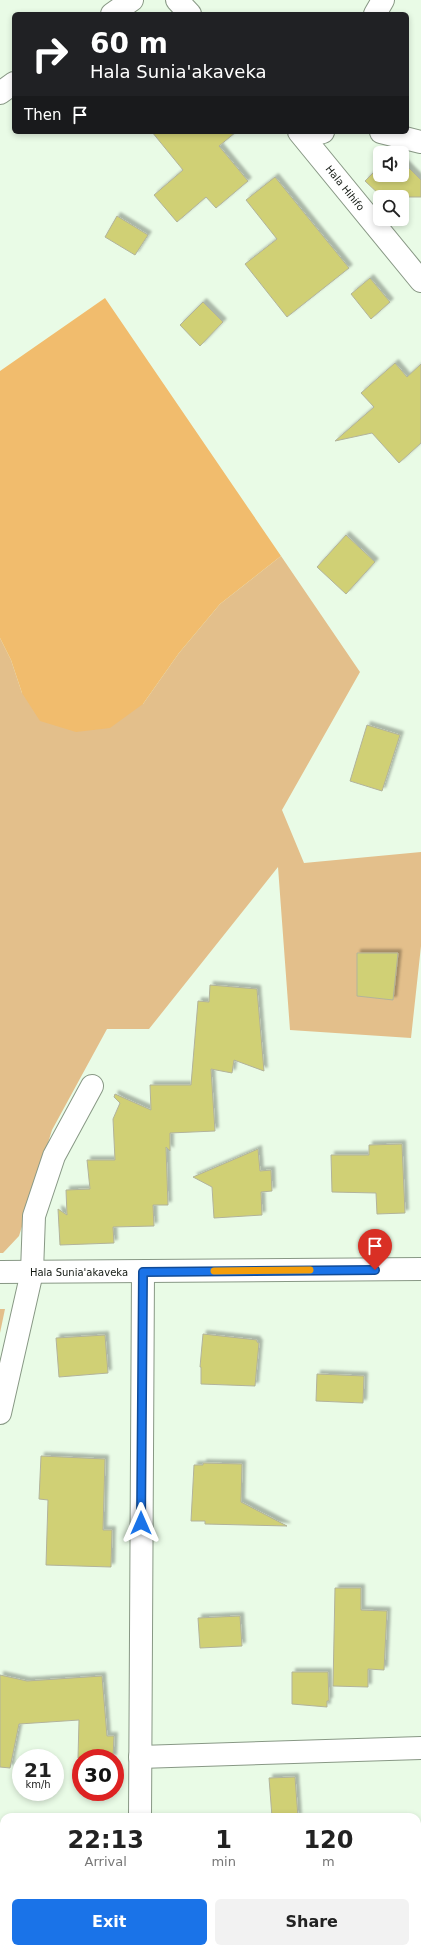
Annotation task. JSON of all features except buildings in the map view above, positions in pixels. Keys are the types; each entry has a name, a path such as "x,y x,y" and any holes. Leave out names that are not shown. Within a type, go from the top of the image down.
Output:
{"street":[{"path":"115,12 132,0"},
{"path":"177,0 188,12"},
{"path":"376,12 383,0"},
{"path":"0,93 12,85"},
{"name":"Hala Hihifo","path":"308,134 421,281"},
{"path":"389,134 421,142"},
{"path":"0,1413 32,1272 34,1216 54,1156 92,1086"},
{"name":"Hala Sunia'akaveka","path":"0,1272 421,1269"},
{"path":"140,1813 143,1272"},
{"path":"140,1757 421,1748"}],"shaded area":[{"path":"105,298 281,556 220,604 179,653 143,704 110,728 76,732 40,721 22,693 11,660 0,638 0,371"},
{"path":"281,556 360,672 282,810 304,863 421,852 421,946 411,1038 290,1030 278,867 149,1029 107,1029 52,1130 19,1236 3,1253 0,1253 0,638 11,660 22,693 143,704 179,653 220,604"},
{"path":"0,1309 5,1309 0,1333"}],"slow traffic":[{"path":"214,1271 310,1270"}],"route":[{"path":"141,1523 143,1272 375,1270"}]}
